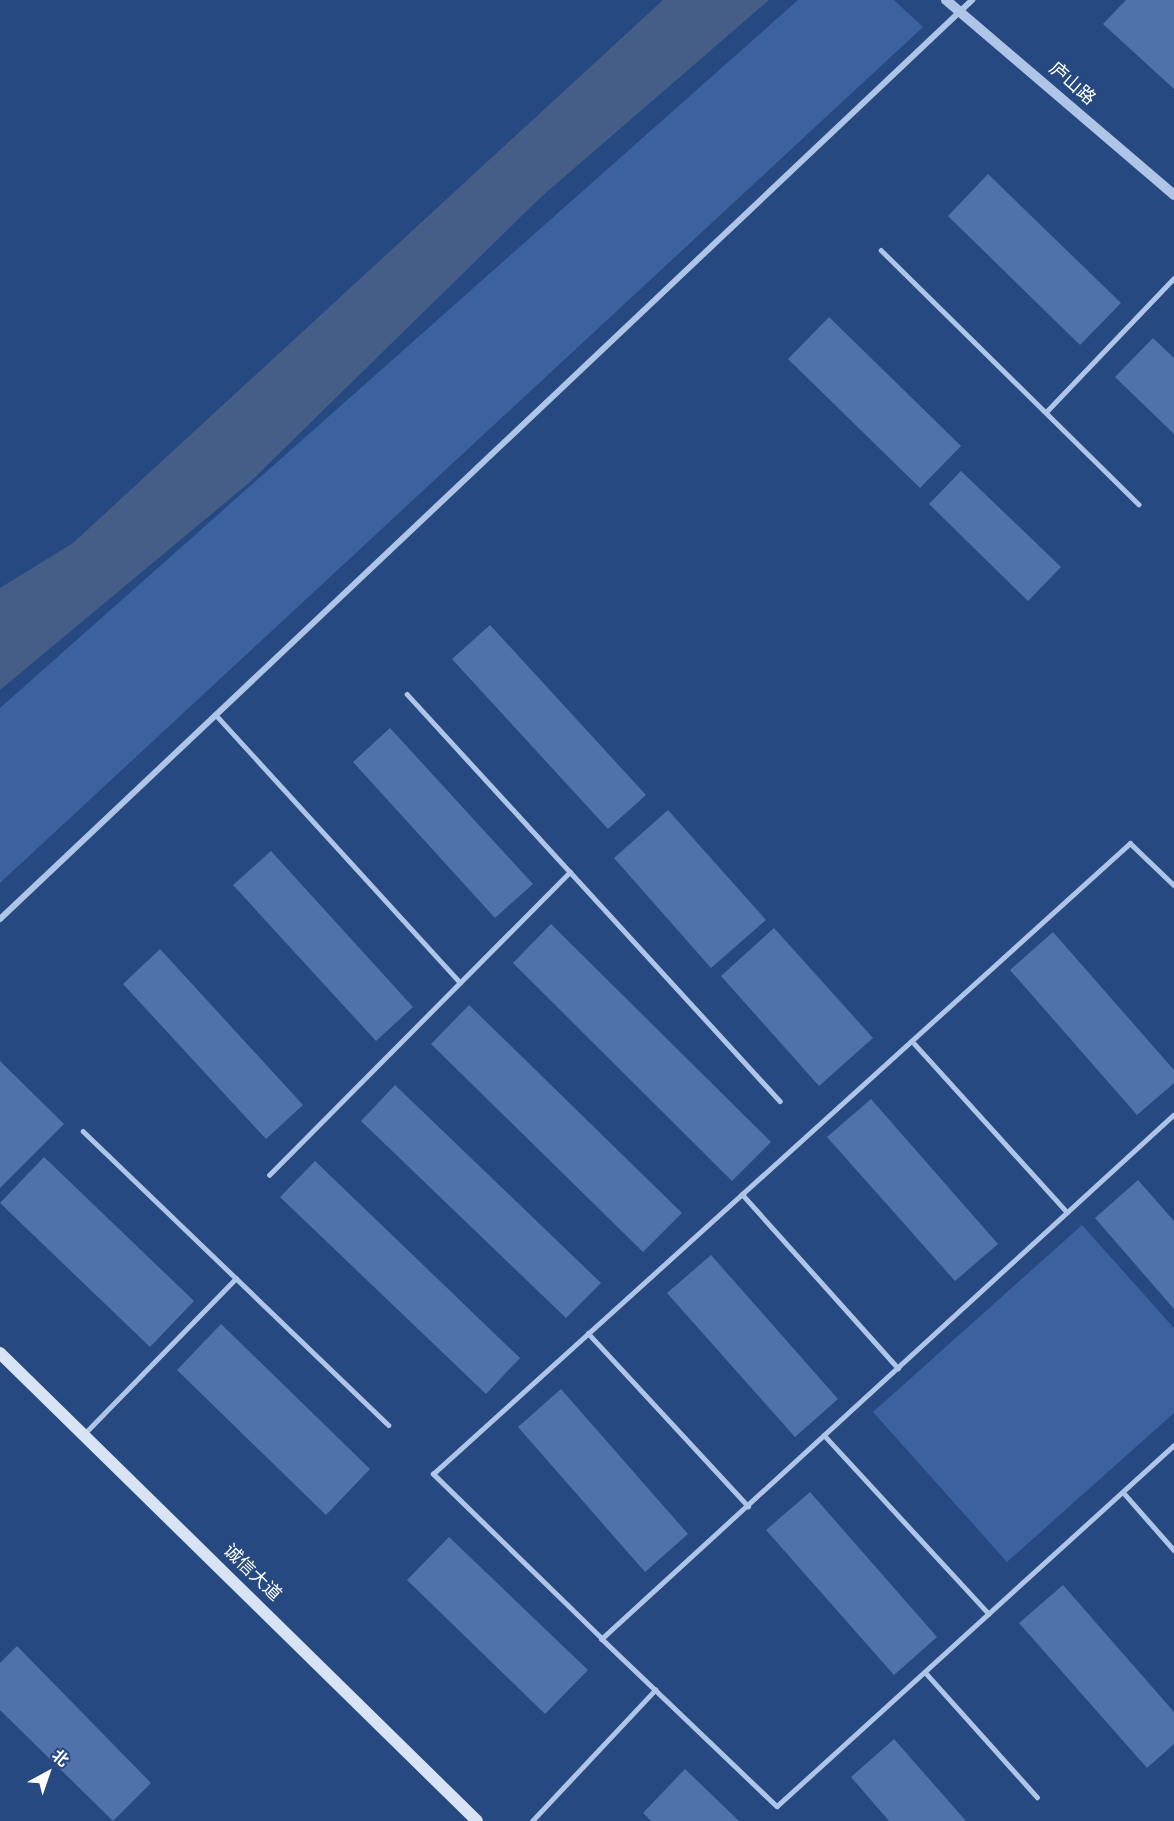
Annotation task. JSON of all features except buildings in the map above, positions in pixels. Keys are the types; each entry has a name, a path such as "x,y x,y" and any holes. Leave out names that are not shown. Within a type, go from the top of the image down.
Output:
{"main road":[{"name":"诚信大道","path":"0,1353 477,1821"}],"street":[{"name":"庐山路","path":"946,0 1174,195"},
{"path":"0,919 972,0"}],"lane":[{"path":"881,250 1139,504"},
{"path":"1046,412 1174,278"},
{"path":"407,694 780,1101"},
{"path":"216,715 460,982"},
{"path":"1174,885 1130,843 433,1474 777,1806 1174,1445"},
{"path":"268,1175 570,872"},
{"path":"912,1041 1068,1212"},
{"path":"602,1639 1174,1114"},
{"path":"83,1131 388,1425"},
{"path":"742,1194 898,1368"},
{"path":"83,1435 236,1278"},
{"path":"588,1333 747,1506"},
{"path":"824,1435 989,1614"},
{"path":"1123,1492 1174,1550"},
{"path":"925,1672 1037,1797"},
{"path":"532,1821 655,1690"}],"shaded area":[{"path":"663,0 769,0 541,197 250,482 0,690 0,588 73,543"},
{"path":"798,0 894,0 923,27 0,883 0,708"},
{"path":"1082,1225 1174,1328 1174,1413 1007,1562 873,1412"}]}
